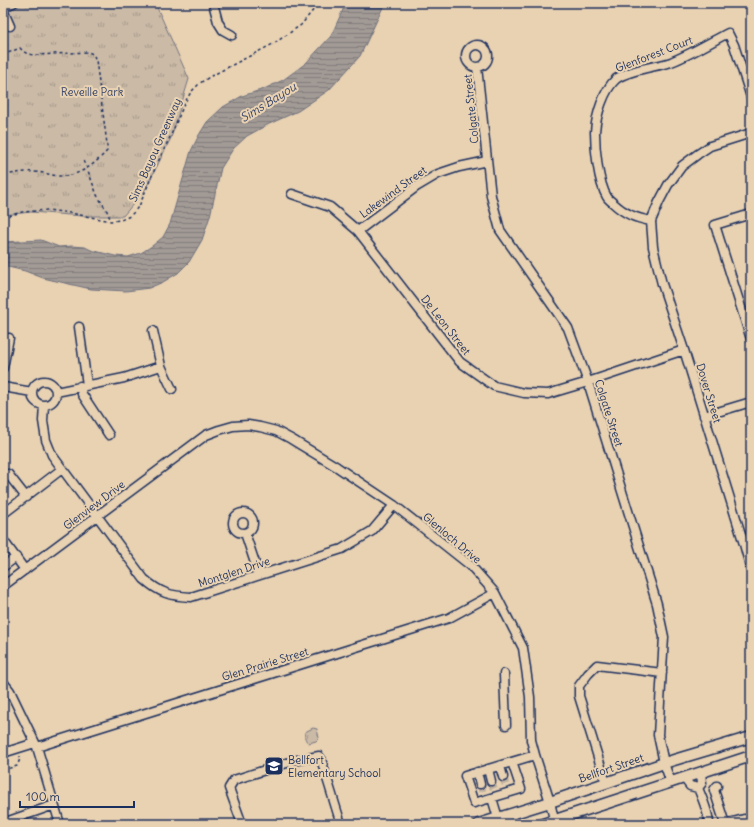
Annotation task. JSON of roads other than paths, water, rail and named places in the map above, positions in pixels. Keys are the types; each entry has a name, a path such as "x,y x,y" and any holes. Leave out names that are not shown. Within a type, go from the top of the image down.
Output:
{"main road":[{"name":"Bellfort Street","path":"479,824 550,802 664,763 751,737"},
{"path":"543,824 555,822 751,756"}],"street":[{"path":"10,26 3,9 13,3"},
{"path":"212,3 218,22 223,30 232,34"},
{"name":"Glenforest Court","path":"651,221 639,219 621,211 607,197 599,177 596,131 599,110 609,86 618,78 670,62 728,33 734,46 751,97"},
{"name":"Colgate Street","path":"477,67 491,196 500,230 568,328 588,382 657,604 664,637 658,735 670,783"},
{"path":"651,221 668,185 682,166 710,146 751,133"},
{"name":"Lakewind Street","path":"358,231 416,187 438,174 459,167 487,161"},
{"name":"De Leon Street","path":"292,194 330,206 358,231 460,362 494,386 524,393 548,394 684,350"},
{"path":"751,214 715,225 751,339"},
{"name":"Dover Street","path":"651,221 653,247 662,284 684,350 751,570"},
{"path":"79,327 83,386 82,394 109,435"},
{"path":"153,331 161,366 172,389"},
{"path":"3,368 5,350 9,338"},
{"path":"56,392 124,378 161,366"},
{"path":"46,381 53,385 56,392 51,402 44,405 36,402 32,392 35,384 46,381"},
{"path":"3,387 32,392"},
{"path":"704,416 751,402"},
{"name":"Montglen Drive","path":"44,405 43,421 46,440 52,455 144,579 165,593 179,597 191,597 342,549 358,541 372,531 394,505"},
{"name":"Glenloch Drive","path":"198,440 206,435 233,426 248,425 276,431 338,467 394,505 470,566 495,592 523,648 530,697 531,740 555,822"},
{"name":"Glenview Drive","path":"3,586 198,440"},
{"path":"3,514 62,469"},
{"path":"8,474 26,497"},
{"path":"245,533 259,575"},
{"path":"3,540 25,570"},
{"path":"3,566 16,557"},
{"name":"Glen Prairie Street","path":"3,753 36,745 449,618 495,592"},
{"path":"606,783 579,696 579,686 588,674 597,666 662,673"},
{"path":"504,674 506,725"},
{"path":"3,682 10,691 36,745 60,824"},
{"path":"512,762 521,790 507,790 474,803 465,776 535,755"},
{"path":"242,824 229,788 234,780 293,761 319,756 342,824"},
{"path":"500,766 503,777"},
{"path":"488,769 491,781"},
{"path":"477,772 480,784"},
{"path":"698,788 702,783 701,773"},
{"path":"684,778 690,786 698,788"},
{"path":"717,786 714,790 725,824 744,819"},
{"path":"698,788 709,824"},
{"path":"490,796 498,818"},
{"path":"3,823 54,805"}],"water":[{"name":"Sims Bayou","path":"346,3 385,3 360,56 329,90 298,111 247,136 233,149 221,168 210,216 202,240 189,262 178,273 149,288 126,291 91,289 43,278 25,271 8,267 3,268 3,242 41,240 59,247 85,247 115,256 128,257 141,253 152,246 163,237 170,224 191,151 207,122 223,107 242,96 264,89 283,80 306,63 331,36"}],"tunnel":[{"path":"503,777 506,786"},
{"path":"491,781 494,789"},
{"path":"480,784 483,793"}],"place":[{"name":"Bellfort Elementary School","path":"274,766"}],"park label":[{"name":"Reveille Park","path":"92,92"}]}
